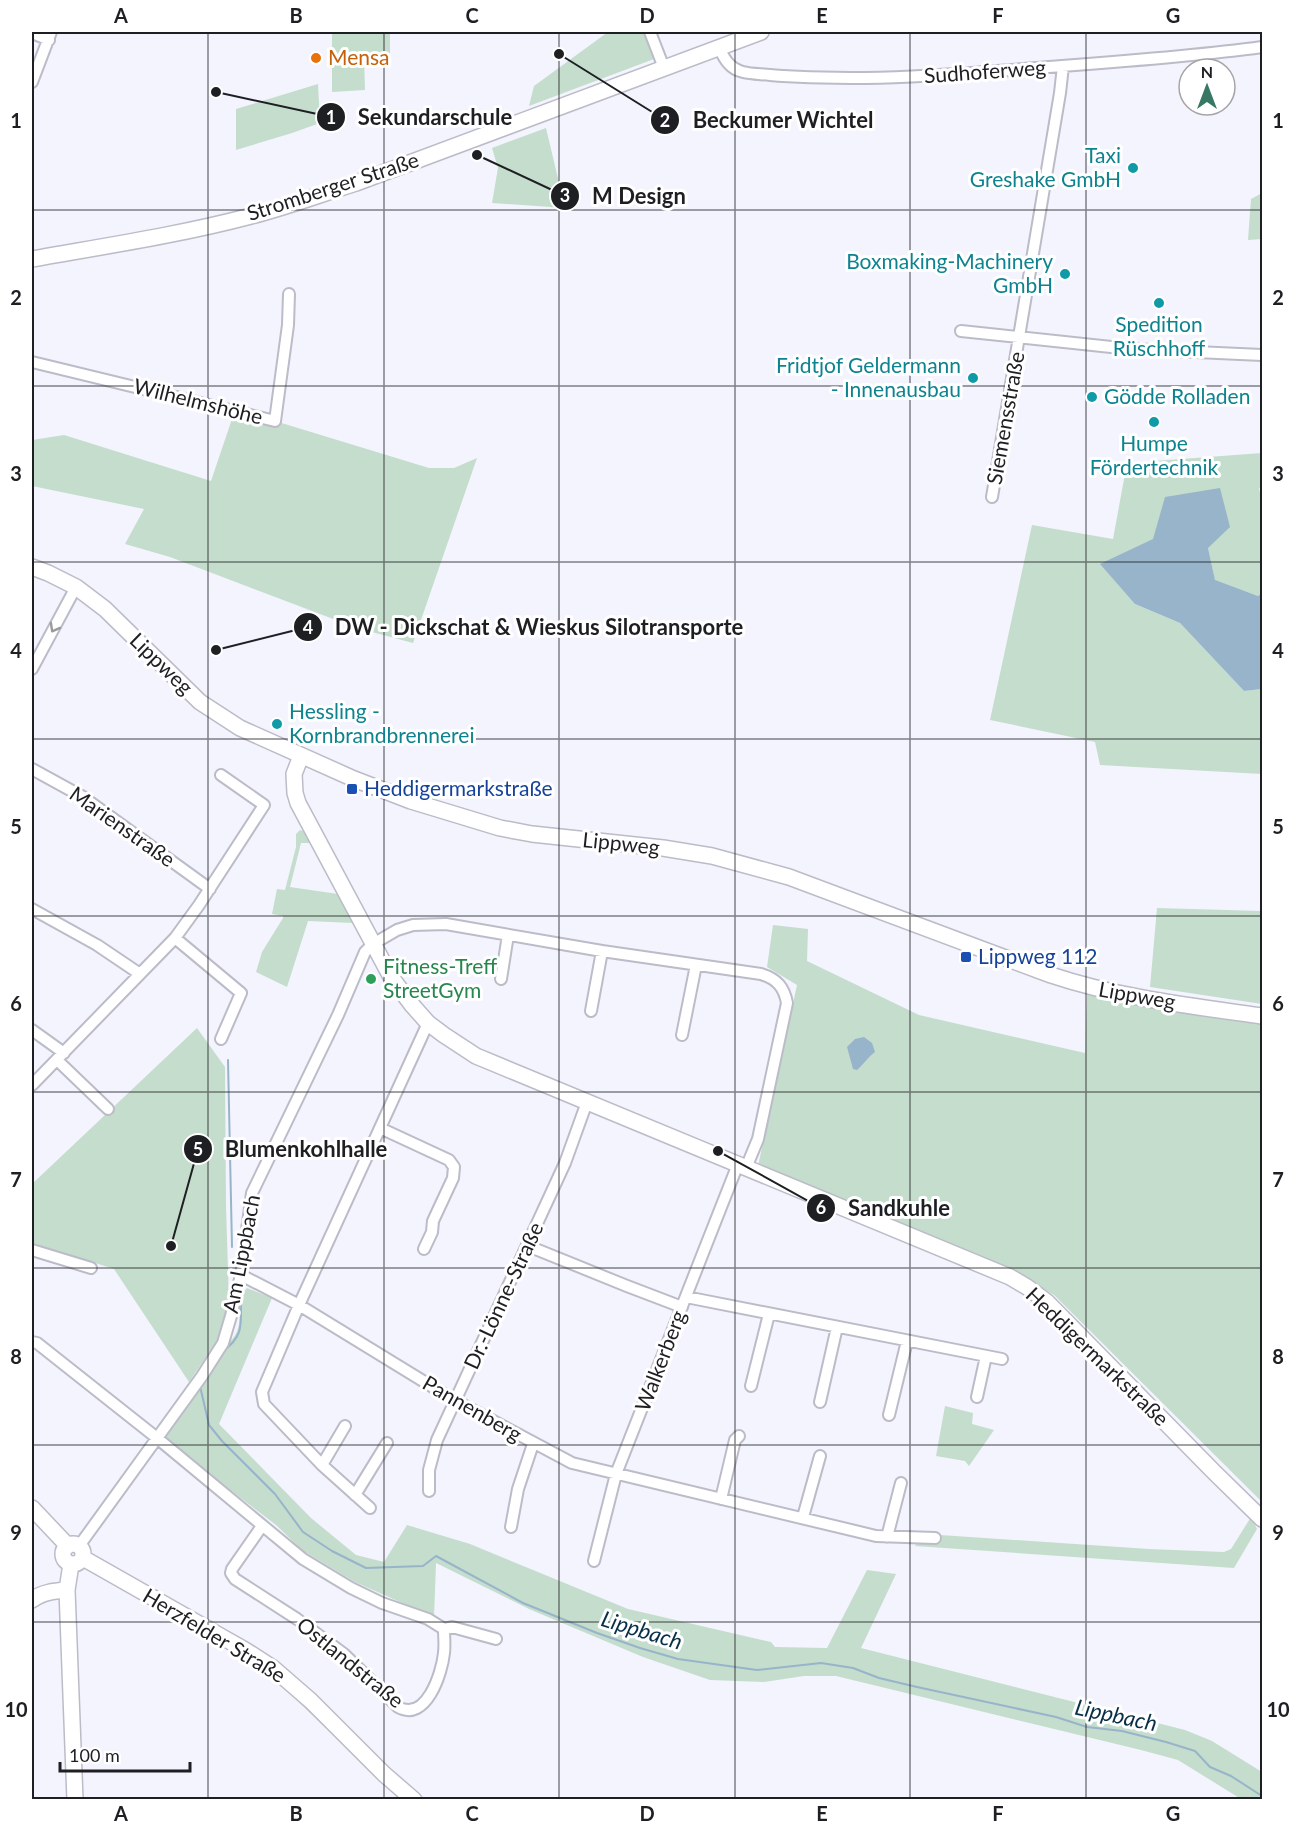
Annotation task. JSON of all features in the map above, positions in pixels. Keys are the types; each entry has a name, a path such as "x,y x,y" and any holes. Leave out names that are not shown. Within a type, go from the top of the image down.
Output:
{"street":[{"path":"650,32 664,68"},
{"name":"Stromberger Straße","path":"32,258 198,228 289,205 356,183 761,32"},
{"path":"32,33 50,36 32,82"},
{"name":"Sudhoferweg","path":"719,47 732,68 744,72 779,76 847,78 911,77 1063,66 1194,56 1263,47"},
{"name":"Siemensstraße","path":"992,497 1063,66"},
{"name":"Wilhelmshöhe","path":"32,362 274,421 288,325 289,294"},
{"name":"Siemensstraße","path":"961,331 1130,349 1263,355"},
{"name":"Lippweg","path":"32,567 76,587 105,609 200,702 240,728 301,756 411,801 469,820 532,834 663,848 712,856 789,877 1086,986 1122,995 1263,1016"},
{"path":"32,669 76,587"},
{"name":"Heddigermarkstraße","path":"301,756 294,774 298,803 391,978 412,1005 444,1035 476,1056 1000,1273 1027,1287 1047,1302 1263,1519"},
{"name":"Marienstraße","path":"32,769 83,797 210,889"},
{"path":"32,1085 175,938 210,889 264,805 220,776"},
{"path":"32,909 97,945 140,974"},
{"path":"373,944 397,930 413,925 446,924 696,965 682,1035"},
{"path":"501,979 508,935"},
{"path":"175,938 241,993 220,1039"},
{"name":"Am Lippbach","path":"75,1553 202,1376 223,1343 241,1275 252,1193 338,1015 365,952 373,944"},
{"path":"591,1011 602,951"},
{"name":"Walkerberg","path":"594,1561 616,1474 684,1302 742,1166 758,1139 787,1003 785,993 772,978 761,974 696,965"},
{"path":"370,1508 322,1464 264,1404 262,1392 299,1305 429,1023"},
{"path":"32,1030 60,1056 108,1109"},
{"name":"Dr.-Lönne-Straße","path":"429,1491 429,1470 437,1440 565,1163 587,1102"},
{"path":"380,1128 449,1160 454,1167 453,1178 423,1249"},
{"path":"528,1246 627,1286 684,1302 769,1314 1002,1359"},
{"path":"32,1250 91,1268"},
{"name":"Pannenberg","path":"241,1275 299,1305 454,1400 572,1463 887,1538 935,1538"},
{"path":"751,1386 769,1314"},
{"path":"820,1402 837,1327"},
{"path":"889,1415 907,1341"},
{"path":"32,1342 157,1438 303,1559 351,1588 444,1629 452,1627 496,1639"},
{"path":"977,1397 986,1356"},
{"path":"322,1464 345,1426"},
{"path":"721,1499 735,1440 739,1436"},
{"path":"355,1495 387,1443"},
{"path":"511,1527 518,1489 533,1444"},
{"path":"803,1517 820,1456"},
{"path":"887,1538 901,1483"},
{"name":"Herzfelder Straße","path":"32,1508 75,1553 273,1668 311,1701 384,1774 414,1800"},
{"name":"Ostlandstraße","path":"262,1526 231,1569 232,1576 297,1619 344,1654 402,1710 421,1706 433,1690 440,1675 444,1652 444,1629"},
{"path":"75,1553 67,1590 75,1800"},
{"path":"32,1600 50,1592 67,1590"}],"green space":[{"path":"332,32 390,32 390,55 364,56 365,90 332,92"},
{"path":"608,32 646,32 654,59 529,106 534,86"},
{"path":"318,84 320,123 236,150 236,109"},
{"path":"546,128 565,208 492,203 498,168 492,148"},
{"path":"1262,193 1262,239 1248,240 1251,199"},
{"path":"233,416 275,421 429,468 454,468 477,458 413,643 357,628 170,557 125,544 144,509 32,486 32,440 64,435 211,481"},
{"path":"1262,453 1262,488 1259,488 1262,501 1262,593 1258,596 1215,581 1208,548 1153,539 1135,604 1180,623 1244,691 1262,689 1262,774 1100,765 1095,742 990,720 1032,525 1113,539 1127,463"},
{"path":"300,830 314,843 301,843 290,887 338,894 353,923 308,921 287,987 256,972 262,952 283,918 283,916 272,914 277,889 285,890 296,847 296,834"},
{"path":"1262,880 1262,1004 1150,987 1157,908 1261,911"},
{"path":"773,925 808,929 807,961 919,1015 1085,1053 1087,993 1262,1024 1262,1502 1054,1295 1024,1277 758,1166 797,985 767,967"},
{"path":"197,1028 225,1067 229,1305 224,1326 216,1342 189,1382 114,1269 32,1243 32,1184"},
{"path":"247,1288 272,1298 219,1424 311,1518 356,1555 384,1562 407,1525 470,1544 628,1609 771,1642 775,1647 827,1648 867,1570 896,1574 861,1648 1185,1730 1212,1741 1262,1772 1262,1799 1241,1799 1178,1760 836,1676 804,1676 764,1682 710,1680 643,1657 529,1609 436,1563 434,1617 355,1582 302,1550 276,1525 165,1440 225,1346 237,1332 241,1302"},
{"path":"945,1406 973,1413 972,1424 994,1430 969,1466 965,1461 936,1456"},
{"path":"1251,1517 1257,1529 1234,1568 915,1546 922,1535 940,1535 1224,1552 1231,1549"},
{"path":"258,1662 409,1799 395,1799 396,1796 283,1687 257,1666"}],"water":[{"path":"1220,488 1230,527 1208,548 1215,580 1258,596 1262,593 1262,689 1244,691 1180,623 1135,604 1100,564 1153,539 1165,497"},
{"path":"864,1037 872,1043 875,1052 857,1070 853,1069 847,1047 855,1039"}],"waterway":[{"name":"Lippbach","path":"228,1060 232,1247"},
{"name":"Lippbach","path":"223,1351 239,1333 241,1296"},
{"name":"Lippbach","path":"200,1386 209,1425 275,1494 303,1532 332,1551 366,1568 423,1566 436,1556 523,1603 640,1648 678,1659 757,1670 821,1663 853,1668 879,1678 1056,1717 1087,1727 1122,1731 1195,1751 1210,1767 1231,1776 1262,1796"}],"place":[{"name":"Beckumer Wichtel","path":"559,54"},
{"name":"Mensa","path":"316,58"},
{"name":"Sekundarschule","path":"216,92"},
{"name":"M Design","path":"477,155"},
{"name":"Taxi Greshake GmbH","path":"1133,168"},
{"name":"Boxmaking-Machinery GmbH","path":"1065,274"},
{"name":"Spedition Rüschhoff","path":"1159,303"},
{"name":"Fridtjof Geldermann - Innenausbau","path":"973,378"},
{"name":"Gödde Rolladen","path":"1092,397"},
{"name":"Humpe Fördertechnik","path":"1154,422"},
{"name":"DW - Dickschat & Wieskus Silotransporte","path":"216,650"},
{"name":"Hessling - Kornbrandbrennerei","path":"277,724"},
{"name":"Heddigermarkstraße","path":"352,789"},
{"name":"Lippweg 112","path":"966,957"},
{"name":"Fitness-Treff StreetGym","path":"371,979"},
{"name":"Sandkuhle","path":"718,1151"},
{"name":"Blumenkohlhalle","path":"171,1246"}]}
